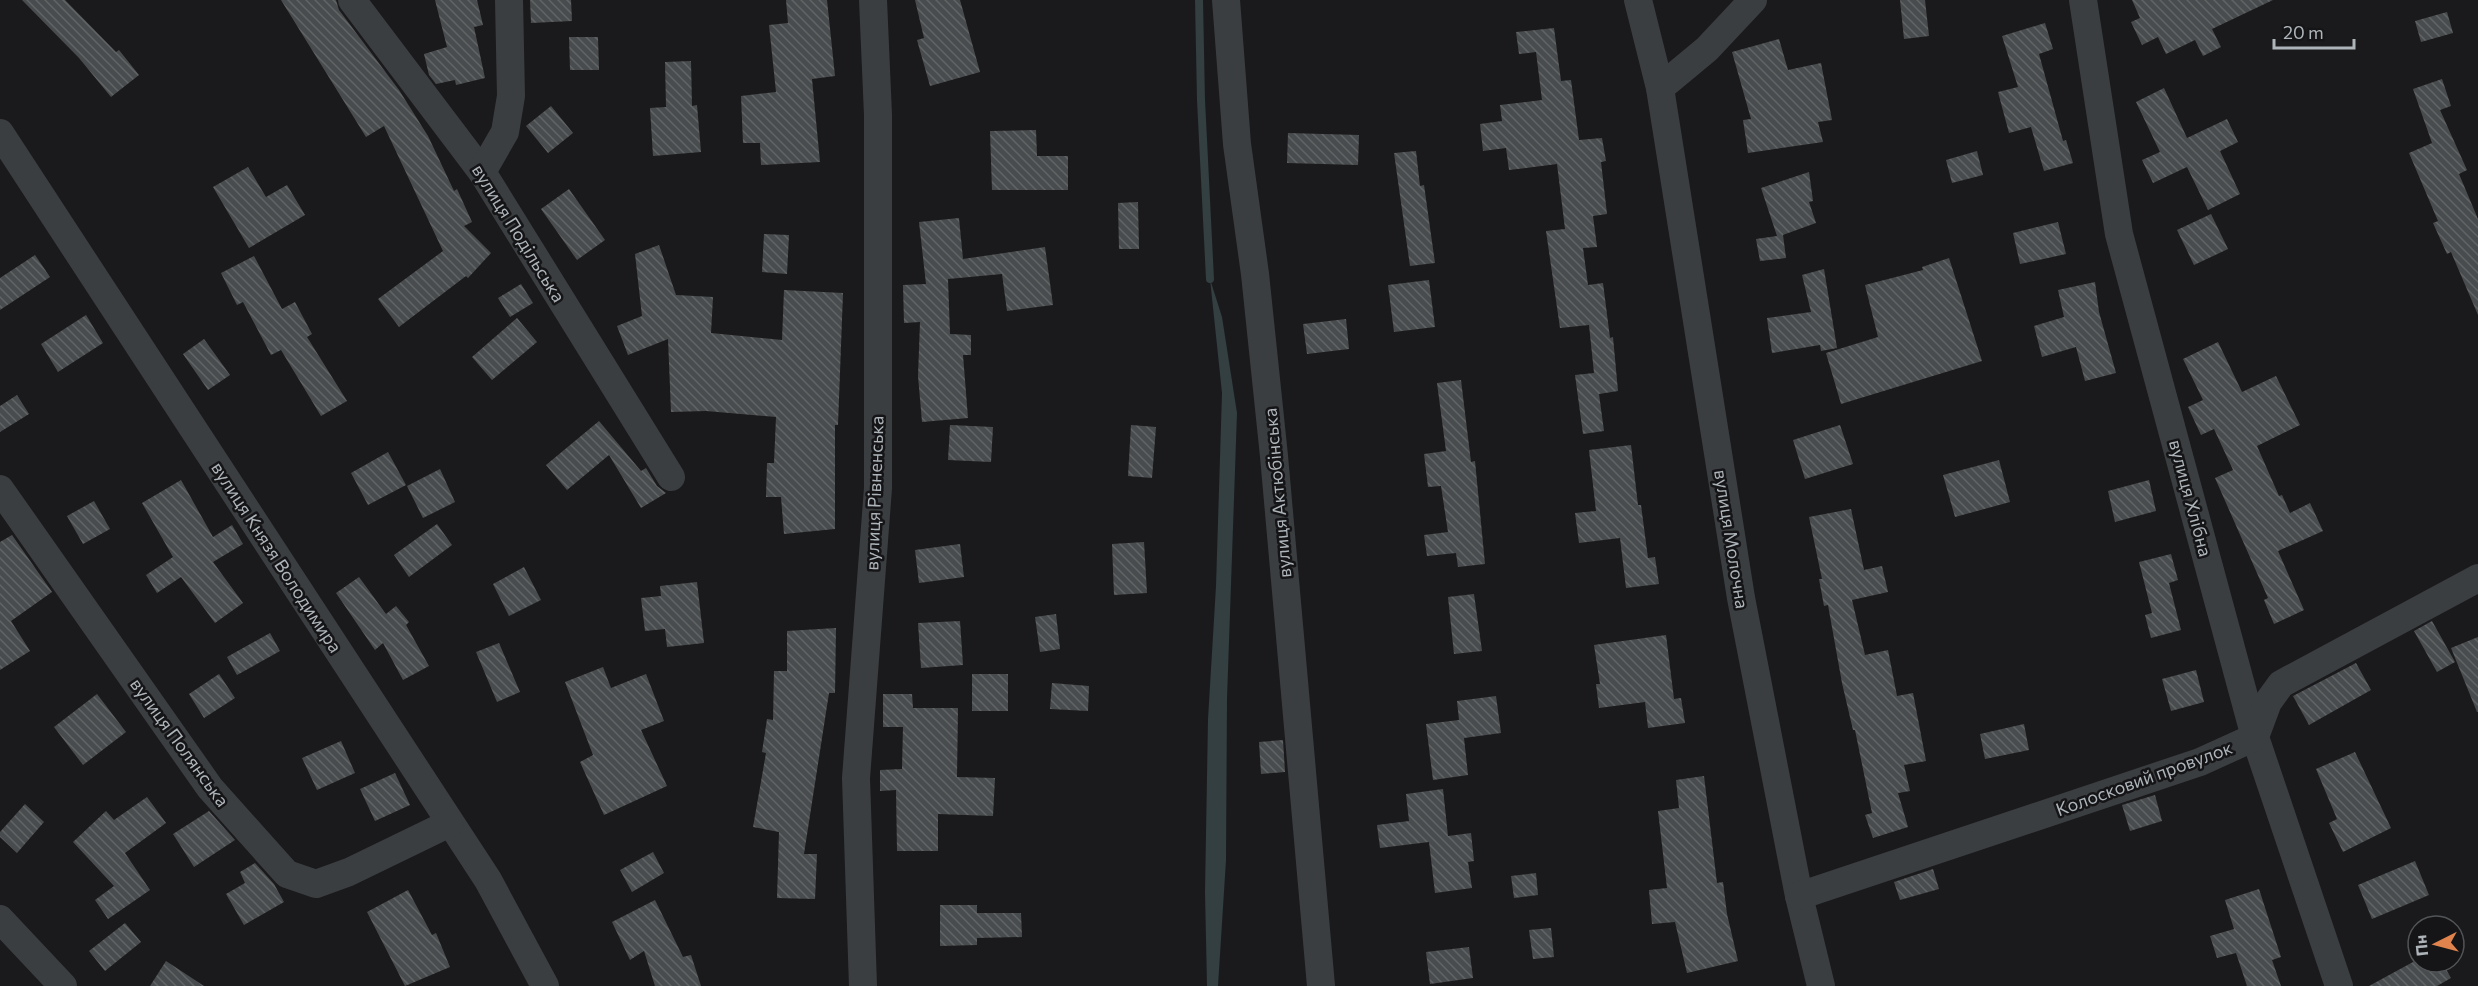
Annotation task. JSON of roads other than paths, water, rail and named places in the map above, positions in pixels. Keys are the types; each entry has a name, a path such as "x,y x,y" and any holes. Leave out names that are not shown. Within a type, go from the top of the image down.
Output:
{"street":[{"name":"вулиця Подільська","path":"352,0 482,172 671,477"},
{"path":"482,172 505,132 511,96 508,0"},
{"name":"вулиця Рівненська","path":"863,986 856,778 878,488 878,115 873,0"},
{"name":"вулиця Актюбінська","path":"1226,0 1237,144 1255,274 1274,456 1321,986"},
{"name":"вулиця Молочна","path":"1638,0 1660,88 1741,598 1799,896 1821,986"},
{"path":"1660,88 1707,49 1753,0"},
{"name":"вулиця Хлібна","path":"2084,0 2119,234 2255,737 2339,986"},
{"name":"вулиця Князя Володимира","path":"0,133 488,880 545,986"},
{"name":"вулиця Полянська","path":"0,489 210,788 287,874 316,884 349,872 450,823"},
{"name":"Колосковий провулок","path":"1799,896 2200,762 2255,737 2268,702 2281,684 2478,578"},
{"path":"0,919 63,986"}],"waterway":[{"path":"1199,0 1201,100 1210,279"}]}
